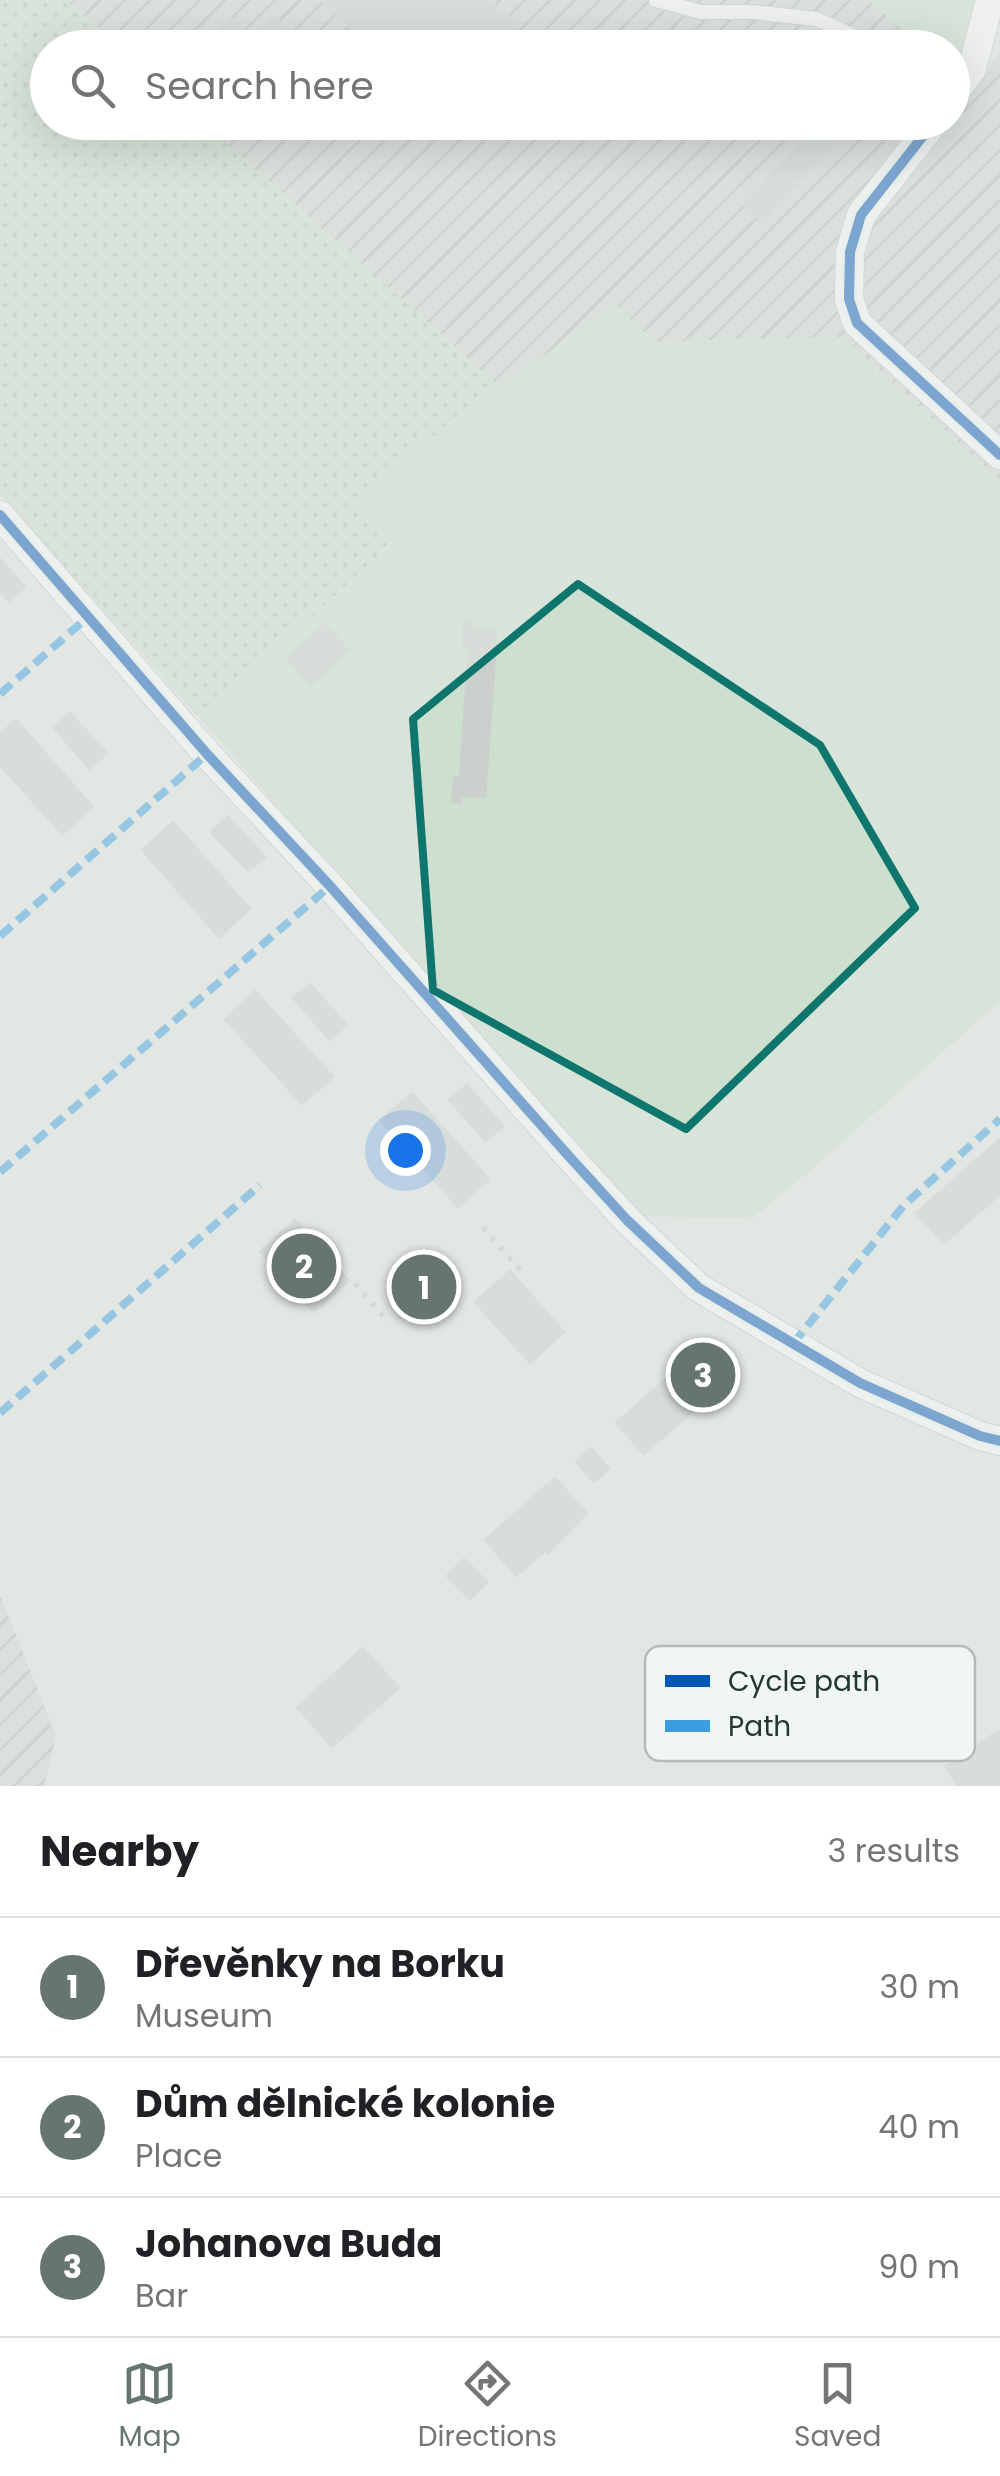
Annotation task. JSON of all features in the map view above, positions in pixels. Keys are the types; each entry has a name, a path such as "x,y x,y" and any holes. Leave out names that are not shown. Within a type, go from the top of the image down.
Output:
{"street":[{"path":"970,71 990,0"},
{"path":"920,140 861,214 850,252 849,299 857,323 1000,455"},
{"path":"0,515 206,754 330,886 566,1153 627,1220 699,1288 860,1383 980,1436 1000,1441"}],"lane":[{"path":"656,0 701,12 752,12 816,19 840,30"}],"path":[{"path":"482,1227 525,1276"},
{"path":"355,1283 382,1316"}],"highlighted area":[{"path":"578,584 820,745 915,908 686,1129 433,990 413,719"}],"shaded area":[{"path":"66,0 868,0 904,30 100,30"},
{"path":"1000,53 1000,481 842,337 654,342 616,305 500,387 222,140 970,140 970,69 981,77"},
{"path":"0,1595 56,1736 44,1786 0,1786"}],"green space":[{"path":"0,0 66,0 100,30 30,30 30,140 222,140 500,387 453,420 358,502 395,539 202,721 0,494"},
{"path":"868,0 977,0 970,30 904,30"},
{"path":"616,305 654,342 842,337 1000,481 1000,1001 751,1219 639,1216 202,721 395,540 358,502 453,420"}],"building":[{"path":"321,0 372,0 405,30 354,30"},
{"path":"372,0 489,0 515,23 509,30 404,30"},
{"path":"273,17 287,30 261,30"},
{"path":"232,18 245,30 221,30"},
{"path":"805,140 837,140 761,220 744,205"},
{"path":"0,559 25,587 9,601 0,592"},
{"path":"464,621 471,622 471,628 497,630 485,797 460,796 460,803 452,802 454,778 460,777 469,647 463,646"},
{"path":"324,624 349,650 311,685 287,659"},
{"path":"70,713 107,753 90,769 54,728"},
{"path":"16,720 93,807 62,834 0,765 0,734"},
{"path":"228,816 265,857 248,871 211,832"},
{"path":"173,822 250,909 219,937 142,850"},
{"path":"310,984 347,1025 330,1040 293,998"},
{"path":"255,991 333,1077 302,1104 225,1019"},
{"path":"467,1085 503,1126 486,1141 449,1100"},
{"path":"412,1093 489,1179 458,1207 381,1120"},
{"path":"1000,1139 1000,1194 944,1243 916,1213"},
{"path":"295,1220 349,1281 314,1312 260,1251"},
{"path":"510,1271 564,1332 530,1363 475,1302"},
{"path":"703,1346 731,1378 644,1454 616,1423"},
{"path":"591,1448 609,1469 594,1482 576,1462"},
{"path":"555,1478 587,1513 548,1553 546,1550 516,1576 485,1540"},
{"path":"464,1559 487,1582 470,1599 447,1576"},
{"path":"363,1648 399,1688 332,1747 297,1707"},
{"path":"1000,1730 1000,1786 959,1786 945,1766 953,1761 975,1761 975,1746"}],"marked path":[{"path":"0,694 89,616"},
{"path":"0,936 207,754"},
{"path":"0,1172 330,886"},
{"path":"793,1344 904,1205 1000,1119"},
{"path":"0,1413 260,1185"}],"cycle path":[{"path":"920,140 861,215 850,252 849,299 857,323 1000,455"},
{"path":"0,515 207,754 330,886 566,1153 627,1220 699,1288 860,1383 980,1436 1000,1441"}],"place":[{"name":"Dům dělnické kolonie","path":"304,1266"},
{"name":"Dřevěnky na Borku","path":"424,1287"},
{"name":"Johanova Buda","path":"703,1375"}]}
